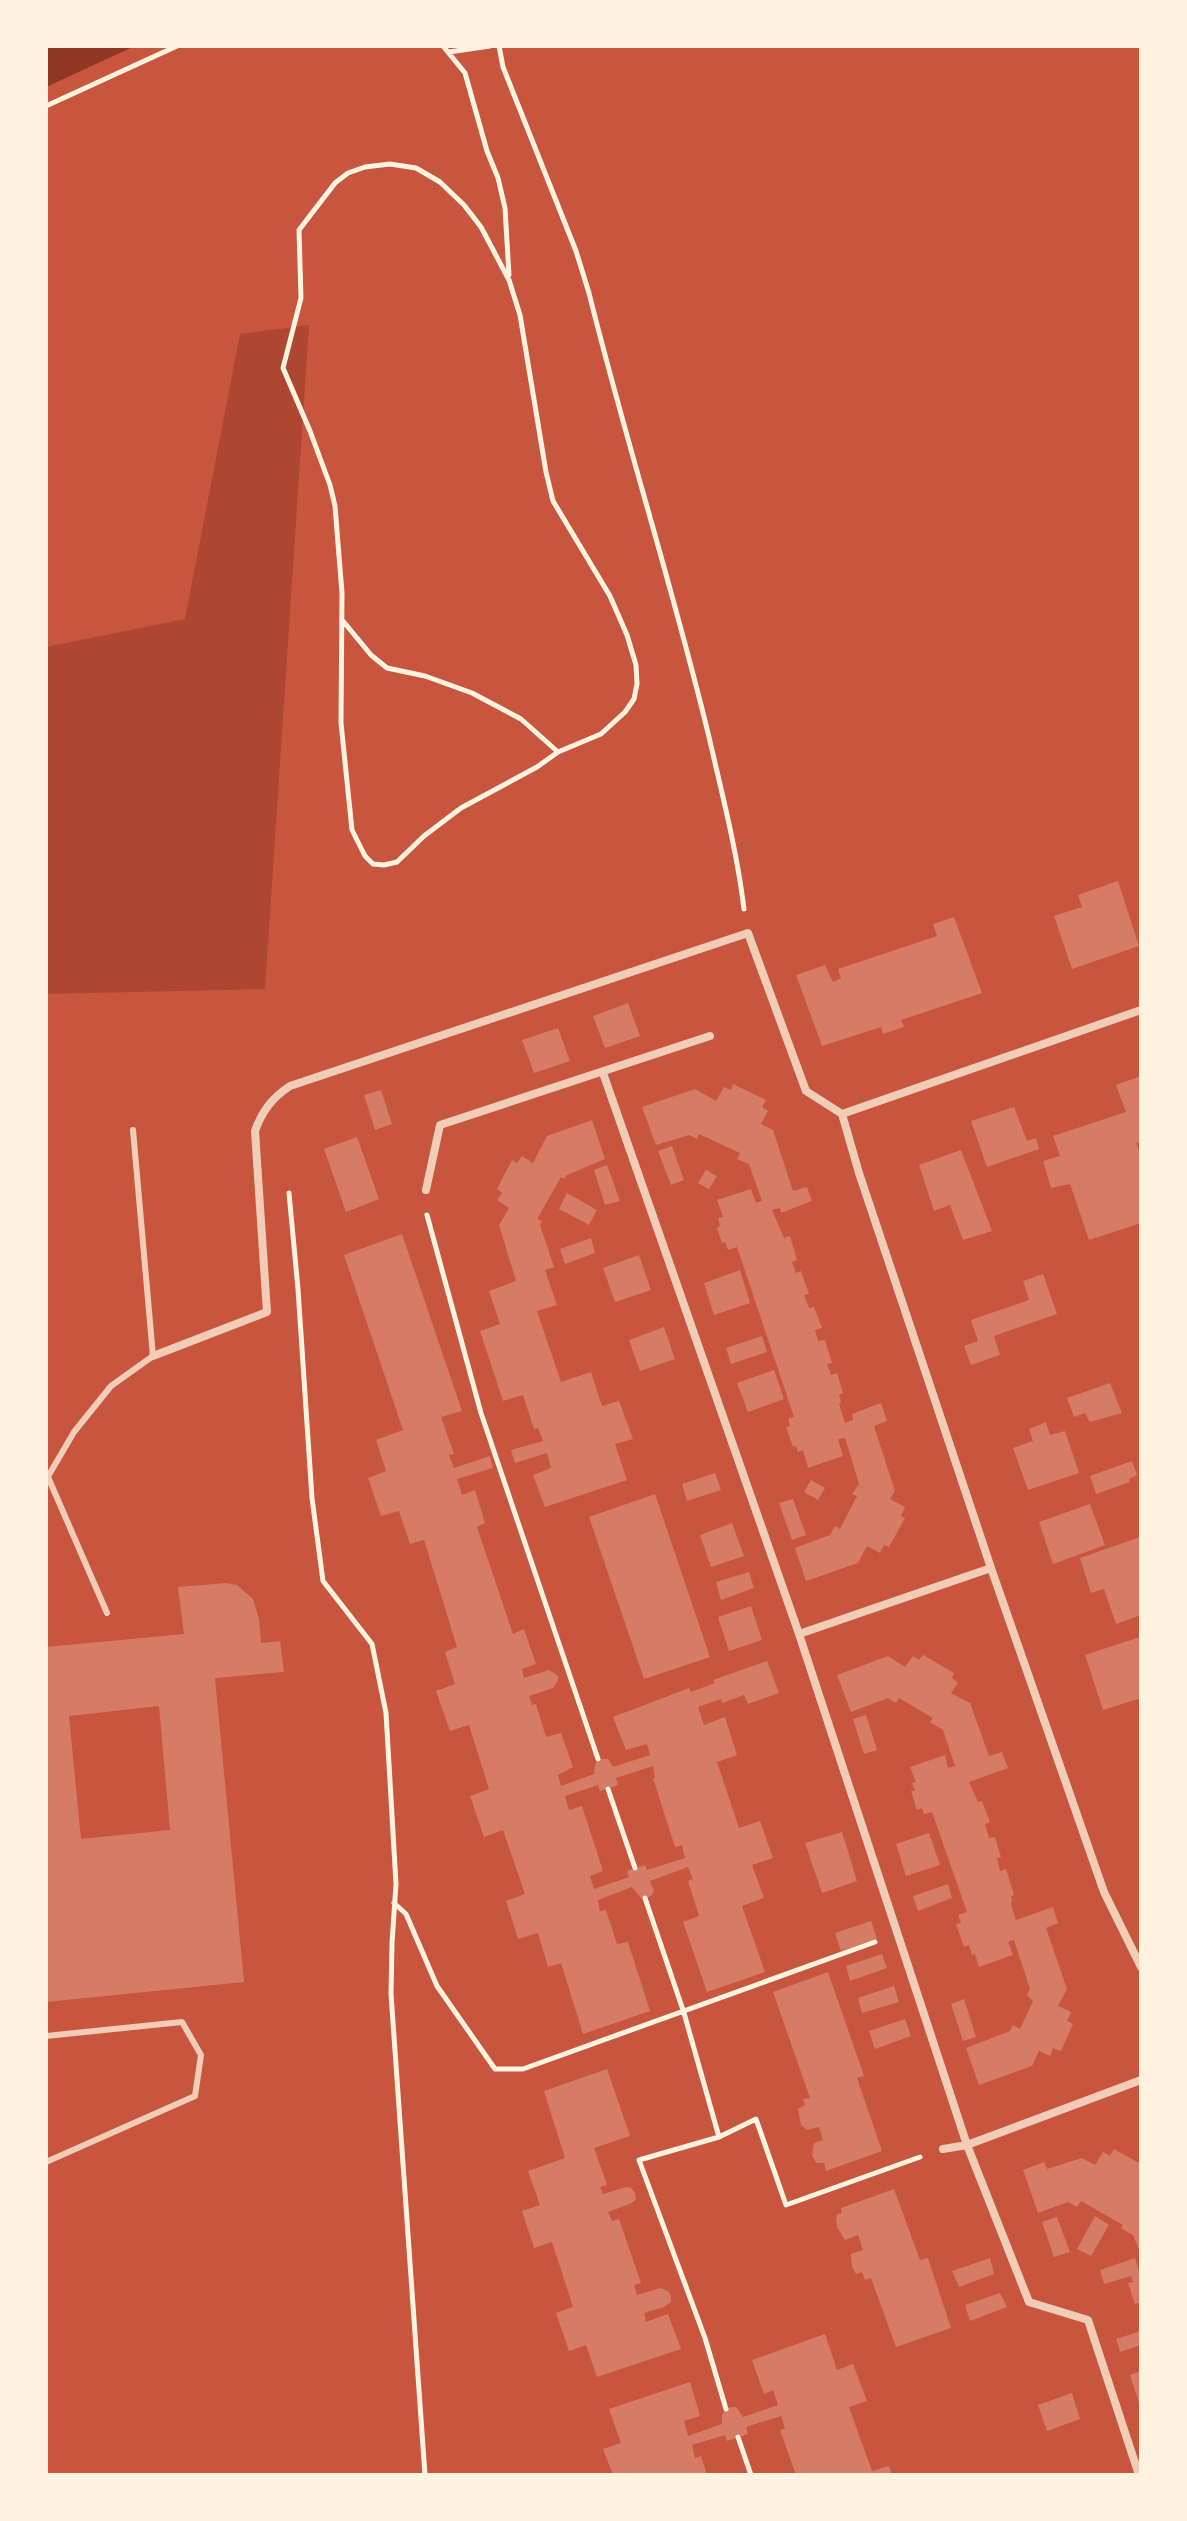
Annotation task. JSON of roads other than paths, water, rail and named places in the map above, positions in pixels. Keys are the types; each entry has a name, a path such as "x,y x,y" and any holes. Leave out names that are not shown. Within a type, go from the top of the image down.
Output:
{"street":[{"path":"153,1356 267,1312 255,1131 260,1117 274,1097 290,1086 748,933 806,1091 842,1114 991,1568 1104,1892 1141,1967"},
{"path":"842,1114 1141,1010"},
{"path":"426,1190 440,1125 710,1036"},
{"path":"603,1073 799,1634 967,2145 1029,2302 1088,2320 1139,2475"},
{"path":"799,1634 991,1568"},
{"path":"943,2149 967,2145 1141,2080"}],"lane":[{"path":"107,1613 47,1478 74,1432 111,1386 153,1356 133,1130"},
{"path":"46,2036 182,2022 201,2055 195,2096 46,2162"}]}
